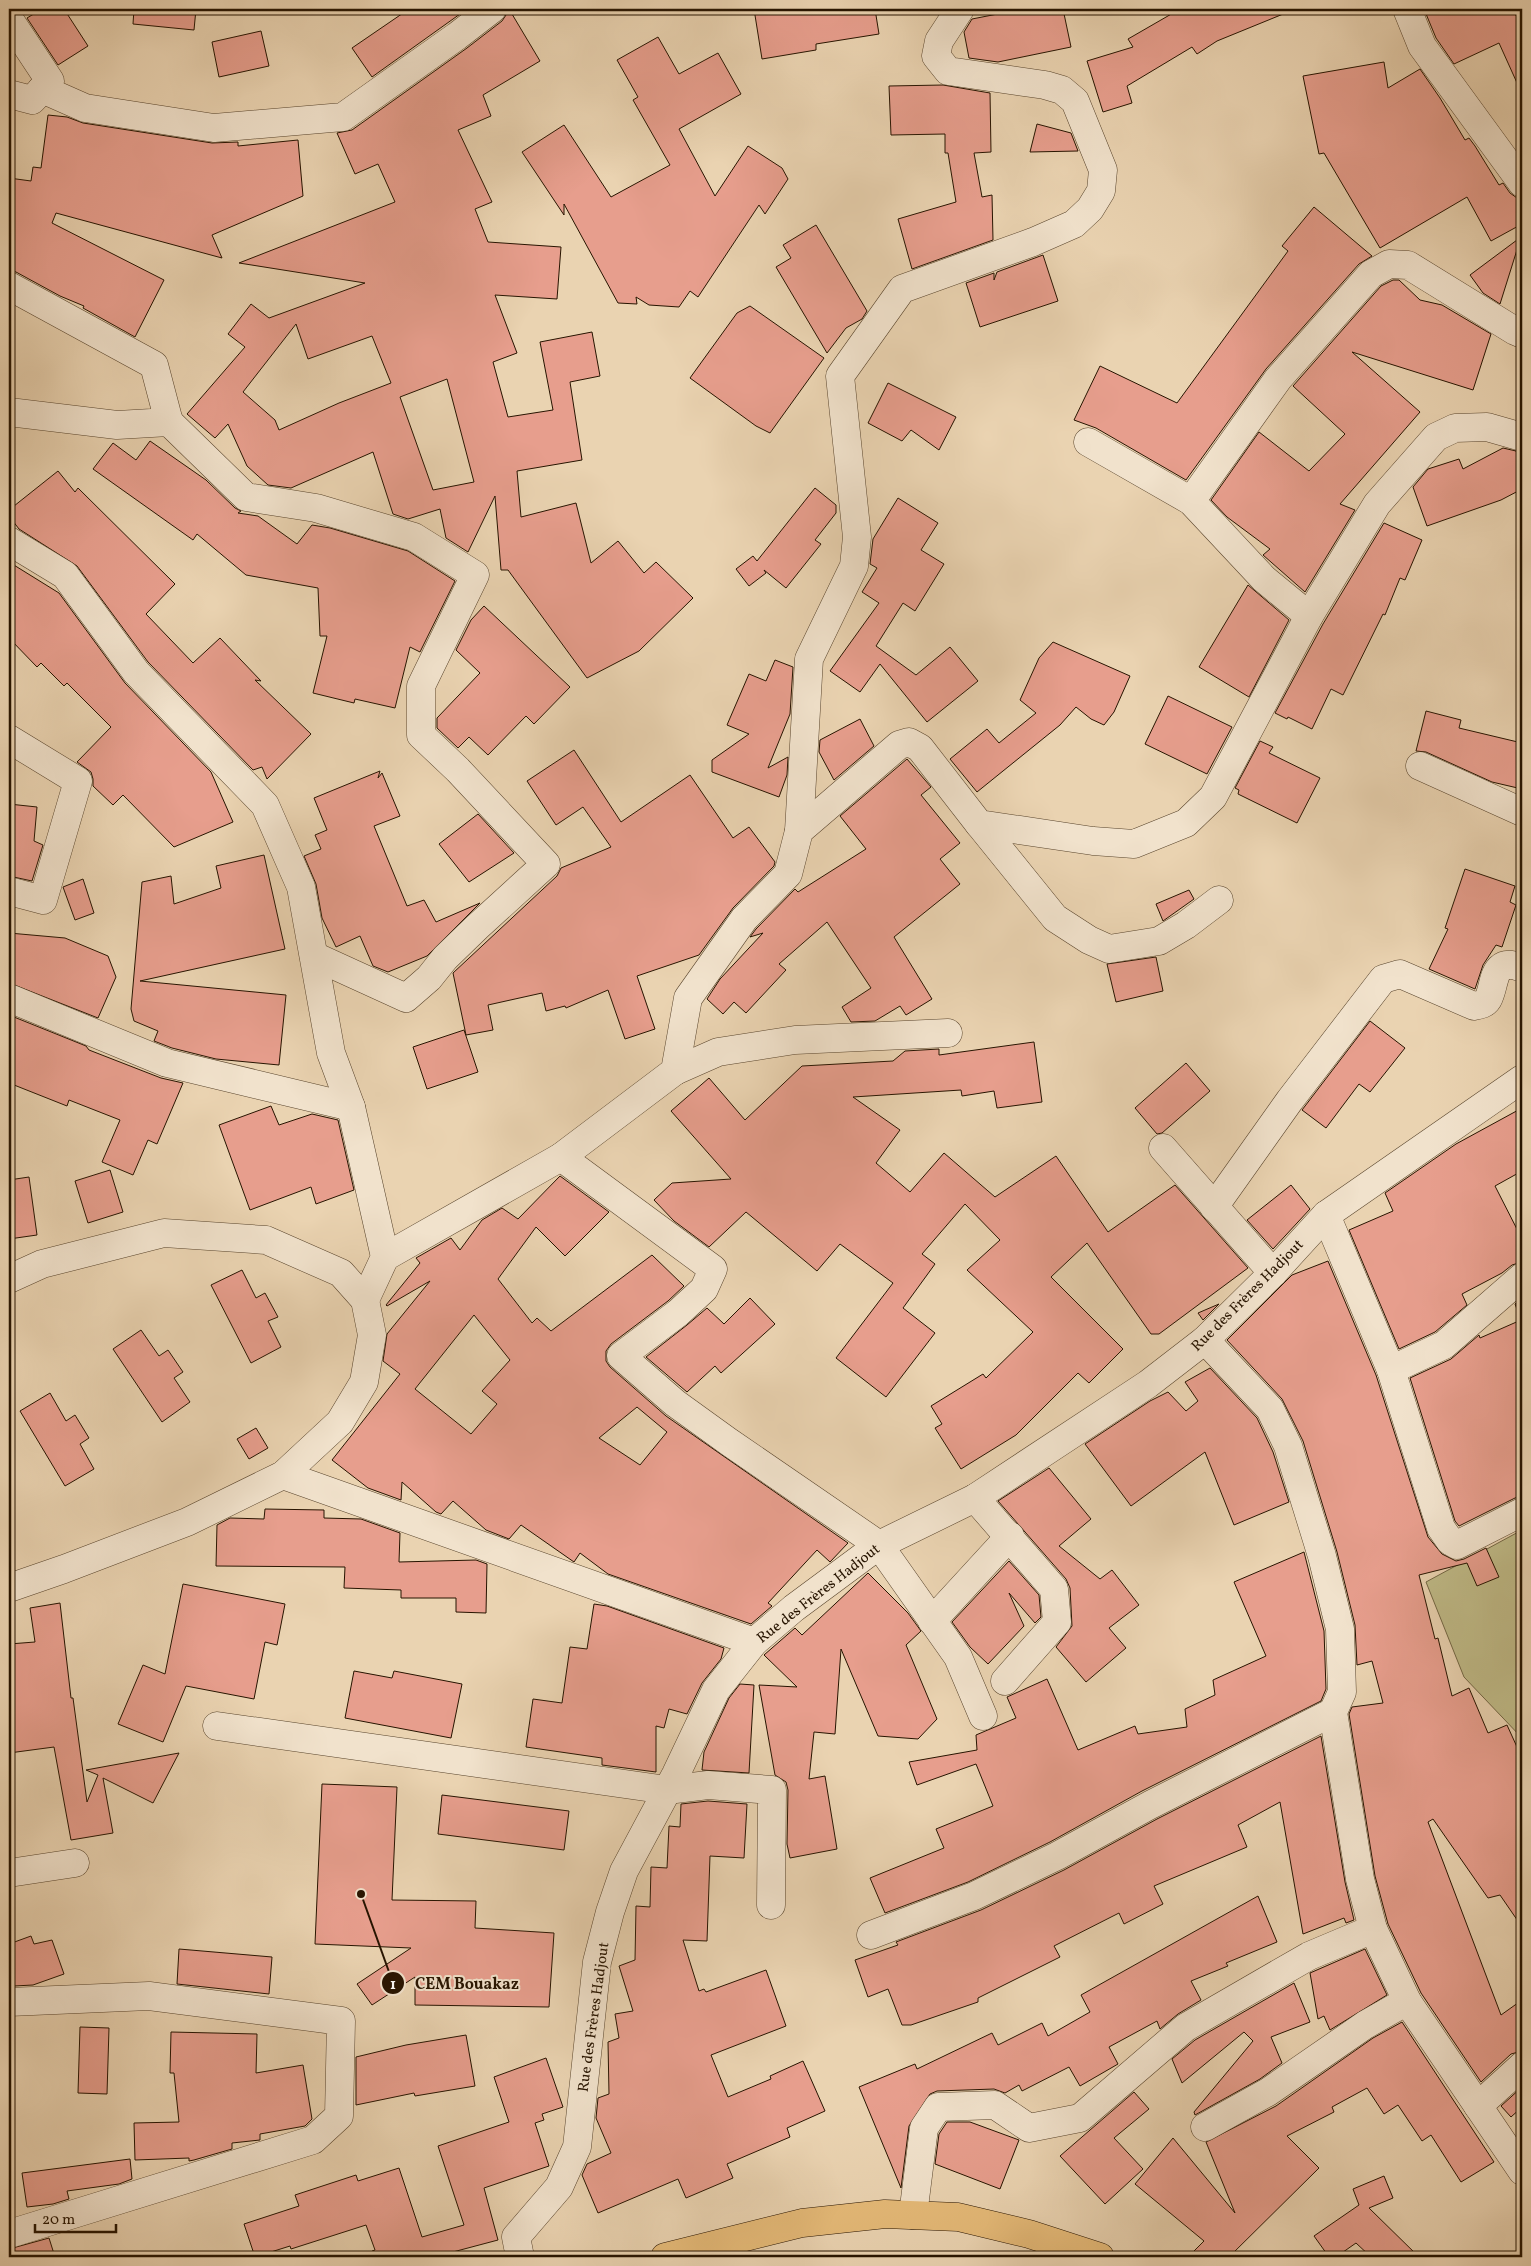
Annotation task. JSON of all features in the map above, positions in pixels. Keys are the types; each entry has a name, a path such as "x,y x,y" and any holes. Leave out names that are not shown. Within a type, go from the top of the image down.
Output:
{"main road":[{"path":"665,2257 802,2223 885,2214 958,2217 1029,2234 1100,2257"}],"street":[{"path":"42,89 85,108 214,128 343,117 492,9"},
{"path":"675,1071 688,998 744,919 788,874 799,831 809,659 854,566 858,538 840,376 902,289 1033,242 1074,224 1090,209 1101,191 1103,170 1076,101 1062,90 1045,85 948,72 936,56 939,40 960,9"},
{"path":"1407,9 1422,46 1522,183"},
{"path":"9,18 50,81 32,100 9,94"},
{"path":"1191,501 1278,379 1371,274 1389,264 1408,265 1522,334"},
{"path":"9,286 154,365 170,422 246,497 316,508 414,537 475,575 421,686 421,735 458,770 546,864 476,927 445,958 429,978 406,998 314,956"},
{"path":"9,412 117,424 170,422"},
{"path":"979,824 1093,841 1134,844 1186,823 1214,796 1309,616 1377,504 1436,437 1454,428 1487,427 1522,437"},
{"path":"1088,442 1191,501 1264,579 1309,616"},
{"path":"9,541 65,575 136,672 265,805 301,887 331,1053 351,1107 385,1257"},
{"path":"9,738 78,781 43,900 9,891"},
{"path":"799,831 899,745 909,742 920,748 1055,918 1089,940 1110,949 1160,940 1186,926 1219,900"},
{"path":"1420,766 1522,812"},
{"path":"1214,1207 1290,1100 1383,979 1400,974 1474,1006 1484,1004 1489,998 1494,976 1503,967 1515,965 1522,968"},
{"path":"9,998 167,1063 351,1107"},
{"path":"365,1300 385,1257 561,1157 675,1071 718,1052 795,1040 948,1033"},
{"name":"Rue des Frères Hadjout","path":"520,2257 516,2237 559,2187 577,2147 597,1962 607,1920 624,1871 667,1790 716,1690 754,1642 794,1608 879,1545 974,1498 1148,1384 1205,1340 1273,1274 1326,1215 1522,1078"},
{"path":"1163,1148 1273,1274"},
{"path":"561,1157 713,1269 704,1288 678,1313 621,1356 675,1403 728,1442 879,1545 958,1657 983,1716"},
{"path":"1326,1215 1391,1370 1441,1528 1450,1541 1457,1545 1522,1512"},
{"path":"9,1279 42,1264 164,1233 266,1240 341,1273 365,1300 372,1335 364,1382 340,1422 283,1475 187,1522 9,1588"},
{"path":"1391,1370 1444,1344 1522,1277"},
{"path":"1205,1340 1270,1409 1288,1446 1322,1556 1340,1629 1342,1692 1333,1712 1360,1879 1373,1929 1407,2002 1522,2171"},
{"path":"283,1475 754,1642"},
{"path":"974,1498 1010,1536 1054,1589 1057,1622 1005,1681"},
{"path":"932,1621 1010,1536"},
{"path":"871,1935 974,1896 1057,1856 1150,1805 1333,1712"},
{"path":"217,1726 667,1790 708,1785 772,1790 771,1905"},
{"path":"9,1873 75,1863"},
{"path":"913,2215 924,2128 938,2107 995,2105 1029,2128 1080,2118 1186,2027 1309,1956 1373,1929"},
{"path":"9,2002 149,1996 341,2021 338,2116 313,2140 9,2234"},
{"path":"1205,2127 1268,2092 1365,2025 1407,2002"},
{"path":"1478,2106 1522,2066"}],"shaded area":[{"path":"1522,1530 1522,1738 1464,1677 1426,1582"}],"building":[{"path":"42,9 64,9 88,46 58,65 27,18"},
{"path":"134,9 196,9 194,30 133,24"},
{"path":"409,9 467,9 372,77 352,48"},
{"path":"507,9 509,9 540,61 483,95 491,116 458,130 492,202 475,209 488,242 561,247 557,299 495,295 517,353 493,362 508,417 553,410 540,342 592,332 600,376 570,382 582,460 517,471 521,517 576,503 591,563 618,541 644,573 656,562 693,598 639,651 587,678 508,570 501,570 495,496 468,552 446,538 440,509 408,519 393,514 373,452 291,488 268,485 247,466 228,424 215,438 187,414 245,347 228,334 251,304 269,318 365,283 239,263 395,202 378,164 355,174 337,133 352,130 467,48 502,21","holes":["296,324 308,359 372,336 391,383 339,403 279,430 275,420 243,392","447,379 474,482 433,490 400,397"]},
{"path":"754,9 875,9 879,34 816,44 816,50 762,59"},
{"path":"1023,9 1063,9 1071,47 998,62 969,58 964,32 972,19"},
{"path":"1180,9 1293,10 1217,41 1197,54 1192,47 1127,86 1132,103 1103,112 1087,61 1133,47 1128,39"},
{"path":"1424,9 1513,9 1522,28 1522,94 1499,43 1454,64 1436,38"},
{"path":"261,31 269,66 219,77 212,42"},
{"path":"658,37 679,74 718,53 741,94 679,129 715,196 748,146 782,168 788,179 765,214 759,205 698,297 690,291 679,307 649,305 636,297 637,304 618,303 564,204 564,215 522,152 564,125 611,197 670,165 633,100 638,97 617,60"},
{"path":"1384,62 1388,88 1420,69 1465,140 1469,138 1499,185 1503,183 1510,193 1517,198 1522,207 1522,224 1491,241 1467,197 1380,248 1324,153 1319,154 1303,76"},
{"path":"943,85 990,93 991,152 974,153 982,197 992,195 993,240 912,269 898,219 956,202 948,153 945,153 945,134 891,135 889,86"},
{"path":"48,115 67,117 83,123 212,143 238,142 238,146 298,140 303,196 212,235 222,258 56,213 52,223 164,280 135,337 83,308 84,306 9,270 9,178 31,181 33,167 41,168"},
{"path":"1037,124 1071,133 1078,151 1030,152"},
{"path":"1314,207 1372,256 1359,264 1266,369 1186,480 1096,428 1074,420 1100,366 1177,403 1288,251 1282,246"},
{"path":"816,225 867,311 862,319 846,328 827,353 776,267 791,258 783,245"},
{"path":"1521,237 1500,304 1483,293 1470,275"},
{"path":"1043,255 1058,301 980,327 966,283 994,273 994,280 997,272"},
{"path":"1393,280 1399,280 1420,300 1442,305 1491,334 1473,390 1352,352 1420,412 1340,504 1355,510 1305,592 1263,555 1270,549 1227,517 1211,500 1259,432 1309,471 1345,434 1293,386 1381,286"},
{"path":"750,306 824,358 770,433 756,426 690,378 737,313"},
{"path":"888,383 956,417 939,450 911,430 902,441 868,423"},
{"path":"150,441 206,480 235,508 241,511 238,513 258,516 297,544 312,525 330,528 408,551 455,581 420,652 410,647 395,708 355,699 354,703 313,693 327,636 320,636 318,588 246,575 197,534 193,540 93,469 113,443 136,460"},
{"path":"1503,448 1516,451 1522,463 1522,489 1501,500 1427,526 1413,487 1428,469 1459,459 1463,469"},
{"path":"58,471 75,492 78,488 175,584 146,614 193,663 220,638 261,681 255,680 311,734 267,779 262,767 253,770 148,662 77,566 19,529 9,516 9,510"},
{"path":"815,488 836,505 836,513 815,540 821,544 786,588 764,570 766,573 749,586 736,569 753,556 757,561"},
{"path":"898,498 938,523 921,550 944,564 915,611 903,603 876,646 916,675 950,647 978,681 927,722 880,664 860,692 830,671 879,603 862,592 877,568 870,564 873,539"},
{"path":"1384,523 1422,540 1405,580 1400,578 1385,615 1383,614 1343,695 1331,689 1312,729 1275,713 1323,624"},
{"path":"9,562 59,593 125,683 211,772 233,822 174,847 123,795 113,805 93,786 91,772 77,762 111,727 67,683 64,686 41,663 37,667 9,638"},
{"path":"1248,585 1289,620 1249,697 1199,667"},
{"path":"484,606 570,687 534,724 526,716 488,755 469,737 458,748 437,728 437,718 480,673 456,650 471,620"},
{"path":"1053,642 1130,676 1114,712 1104,725 1091,719 1076,707 1060,725 977,792 950,759 987,729 999,743 1036,713 1020,700 1039,658"},
{"path":"775,660 793,667 790,714 768,768 788,757 787,775 779,797 712,772 712,760 749,734 727,725 749,674 766,681"},
{"path":"1168,696 1232,727 1207,774 1145,744"},
{"path":"1426,711 1461,720 1459,728 1522,743 1522,789 1492,782 1426,752 1416,751"},
{"path":"860,719 874,746 834,780 819,752 820,740"},
{"path":"1260,741 1273,747 1269,753 1320,778 1297,823 1238,794 1239,790 1235,788"},
{"path":"574,750 621,822 690,775 733,838 749,827 775,862 774,866 733,908 699,955 637,976 655,1029 625,1039 608,990 566,1008 565,1006 546,1011 542,993 488,1005 493,1030 466,1035 453,973 557,876 561,868 611,847 583,807 556,825 527,781"},
{"path":"907,759 931,787 921,795 960,843 940,859 960,884 894,937 932,999 906,1015 900,1006 875,1021 851,1022 842,1007 871,988 827,922 779,964 786,970 746,1013 734,1002 723,1014 707,999 720,979 763,933 750,937 795,889 798,892 866,849 840,816"},
{"path":"380,771 378,778 382,773 400,816 374,826 407,906 424,900 436,922 480,903 427,956 388,972 373,966 360,936 336,947 322,918 316,884 304,856 321,849 315,835 327,830 314,798"},
{"path":"9,804 37,807 34,841 43,845 32,881 9,876"},
{"path":"478,814 514,853 469,882 439,844"},
{"path":"264,855 285,949 140,981 286,995 279,1065 216,1059 172,1048 154,1041 158,1031 134,1021 131,1009 142,882 171,876 174,904 221,888 216,866"},
{"path":"1465,869 1515,886 1510,902 1516,905 1502,947 1496,945 1483,965 1475,989 1429,969 1448,929 1445,928"},
{"path":"83,879 94,913 75,920 63,887"},
{"path":"1189,890 1194,899 1163,921 1156,904"},
{"path":"9,933 65,938 108,956 116,977 98,1018 9,983"},
{"path":"1156,957 1163,991 1116,1002 1107,964"},
{"path":"9,1015 86,1046 89,1050 161,1078 183,1083 157,1144 148,1140 133,1175 102,1162 120,1120 69,1100 67,1106 9,1083"},
{"path":"1370,1021 1405,1048 1370,1092 1359,1084 1326,1128 1302,1110"},
{"path":"464,1030 478,1072 427,1089 413,1047"},
{"path":"1034,1042 1042,1102 997,1108 994,1091 962,1096 961,1090 853,1097 900,1130 876,1163 910,1192 944,1153 995,1197 1056,1156 1108,1232 1175,1185 1248,1268 1159,1334 1151,1334 1087,1243 1051,1277 1123,1349 1089,1383 1078,1373 1016,1435 961,1469 935,1428 942,1424 931,1406 983,1374 986,1378 1033,1332 967,1270 1000,1240 965,1204 922,1254 935,1264 903,1308 935,1333 886,1397 836,1358 893,1283 840,1244 817,1271 746,1212 709,1247 674,1221 654,1200 672,1183 731,1179 671,1111 709,1078 745,1120 802,1066 893,1061 905,1051 939,1049 939,1055"},
{"path":"1186,1063 1210,1091 1162,1133 1157,1134 1135,1108"},
{"path":"271,1106 279,1125 312,1114 338,1120 354,1190 316,1204 311,1187 250,1210 219,1125"},
{"path":"1522,1108 1522,1171 1495,1186 1522,1239 1522,1262 1512,1265 1502,1273 1462,1294 1467,1305 1435,1332 1399,1349 1349,1230 1393,1211 1385,1193 1456,1144"},
{"path":"110,1170 123,1212 88,1223 75,1181"},
{"path":"560,1176 609,1212 565,1256 536,1227 498,1279 532,1323 537,1318 551,1331 652,1255 684,1286 668,1301 611,1344 606,1351 606,1361 610,1367 666,1416 848,1543 830,1562 817,1550 768,1603 772,1606 751,1624 608,1574 580,1553 574,1562 521,1525 509,1539 486,1530 453,1501 441,1514 436,1512 402,1482 401,1500 368,1488 332,1460 400,1374 383,1361 387,1334 430,1281 386,1305 420,1263 416,1258 451,1238 460,1250 482,1220 502,1208 518,1219","holes":["474,1315 510,1360 482,1391 497,1404 471,1434 415,1389","637,1407 667,1432 640,1465 599,1438"]},
{"path":"29,1177 37,1235 9,1239 9,1180"},
{"path":"1291,1185 1310,1209 1273,1249 1247,1220"},
{"path":"1328,1261 1376,1375 1428,1537 1442,1554 1456,1561 1486,1548 1499,1577 1477,1586 1467,1563 1419,1575 1435,1639 1438,1638 1452,1696 1469,1688 1488,1733 1507,1725 1522,1758 1522,1927 1500,1895 1488,1898 1433,1819 1428,1822 1501,2015 1522,2000 1522,2051 1511,2054 1481,2082 1421,1993 1388,1924 1375,1876 1349,1714 1352,1707 1383,1703 1372,1661 1357,1665 1355,1625 1337,1552 1303,1441 1282,1399 1227,1340 1292,1275"},
{"path":"242,1270 256,1298 265,1293 278,1317 268,1321 281,1347 251,1363 211,1285"},
{"path":"750,1298 775,1324 721,1373 715,1366 687,1392 646,1357 707,1308 724,1324"},
{"path":"1522,1298 1522,1496 1459,1526 1455,1521 1410,1378 1451,1359 1479,1335 1480,1338 1521,1320 1515,1304"},
{"path":"1219,1304 1203,1320 1198,1313"},
{"path":"141,1330 159,1356 168,1350 183,1372 174,1378 190,1402 162,1422 113,1349"},
{"path":"1210,1368 1257,1418 1273,1452 1289,1502 1234,1525 1205,1452 1131,1506 1085,1444 1150,1401 1168,1392 1186,1411 1198,1401 1185,1382"},
{"path":"50,1393 66,1421 75,1415 89,1438 80,1444 94,1469 65,1486 20,1411"},
{"path":"256,1428 268,1448 249,1459 237,1439"},
{"path":"1049,1468 1091,1519 1059,1546 1100,1579 1112,1570 1139,1605 1109,1628 1126,1648 1086,1682 1056,1647 1072,1626 1070,1588 1066,1579 998,1501"},
{"path":"265,1509 324,1510 324,1518 361,1519 400,1533 399,1562 476,1560 487,1564 486,1613 456,1612 456,1598 401,1598 401,1590 344,1588 345,1567 216,1566 217,1525 230,1518 264,1519"},
{"path":"1304,1552 1324,1631 1326,1689 1321,1701 1142,1791 1050,1842 968,1882 885,1913 870,1878 944,1848 936,1829 993,1806 976,1764 917,1785 909,1762 977,1750 976,1735 1016,1718 1007,1697 1047,1679 1078,1750 1135,1726 1138,1734 1187,1727 1185,1709 1215,1695 1213,1680 1266,1656 1234,1582"},
{"path":"1009,1561 1039,1595 1041,1617 1035,1623 1009,1593 1024,1626 988,1664 970,1647 952,1622"},
{"path":"868,1573 908,1613 921,1631 906,1645 937,1719 918,1739 878,1736 841,1649 835,1734 814,1732 809,1779 825,1776 837,1849 790,1858 787,1844 788,1790 786,1782 775,1775 759,1685 797,1687 764,1655 795,1628 802,1635"},
{"path":"183,1584 285,1604 277,1645 265,1642 254,1699 186,1686 163,1742 118,1724 143,1665 165,1674"},
{"path":"60,1603 71,1698 73,1698 87,1802 98,1775 86,1770 179,1753 153,1803 103,1778 113,1833 71,1840 54,1747 9,1753 9,1644 35,1642 30,1608"},
{"path":"594,1604 607,1606 724,1648 721,1659 702,1683 687,1714 669,1709 664,1728 656,1726 656,1772 602,1765 602,1758 526,1747 533,1699 562,1703 570,1647 587,1649"},
{"path":"354,1671 392,1678 394,1671 462,1684 451,1738 345,1718"},
{"path":"740,1684 754,1685 749,1773 702,1770 704,1752 729,1698"},
{"path":"1321,1736 1345,1882 1354,1920 1346,1923 1344,1918 1303,1934 1280,1802 1238,1825 1247,1847 1154,1886 1163,1904 1124,1924 1119,1913 1054,1946 1060,1957 978,1998 978,2002 911,2025 902,2025 888,1989 868,1997 855,1960 898,1945 896,1942 981,1910 1064,1870 1157,1819"},
{"path":"322,1784 397,1787 392,1900 476,1901 475,1928 554,1933 549,2007 415,2005 415,1977 372,2005 357,1984 411,1948 315,1944"},
{"path":"442,1795 569,1811 564,1850 438,1834"},
{"path":"708,1801 747,1804 744,1858 710,1856 707,1941 683,1940 699,1991 704,1989 706,1992 766,1970 786,2026 711,2055 728,2097 771,2079 770,2076 803,2061 825,2111 787,2128 790,2137 727,2164 733,2178 686,2198 678,2179 598,2213 582,2175 587,2164 611,2153 596,2118 598,2098 609,2094 608,2042 619,2038 615,2014 633,2011 619,1966 635,1960 636,1906 650,1907 651,1867 667,1868 669,1826 680,1827 681,1804"},
{"path":"1258,1896 1277,1942 1226,1963 1228,1966 1191,1981 1201,2000 1178,2014 1160,2029 1157,2021 1109,2047 1118,2064 1080,2086 1069,2067 1022,2091 1019,2085 1005,2093 994,2089 937,2091 930,2094 909,2126 901,2188 859,2087 915,2064 917,2069 992,2033 998,2045 1042,2023 1048,2036 1090,2012 1081,1995"},
{"path":"31,1936 34,1944 52,1940 64,1974 33,1985 14,1986 9,1972 9,1944"},
{"path":"179,1949 272,1957 269,1994 177,1984"},
{"path":"1365,1949 1387,1995 1330,2030 1324,2016 1318,2019 1310,1973"},
{"path":"1294,1983 1310,2022 1271,2037 1282,2063 1260,2079 1195,2115 1194,2112 1253,2041 1244,2032 1182,2083 1172,2059 1195,2040"},
{"path":"1402,2022 1494,2162 1461,2182 1431,2135 1422,2141 1398,2105 1384,2114 1367,2088 1332,2107 1334,2112 1287,2136 1319,2168 1229,2257 1188,2257 1204,2241 1135,2184 1173,2138 1235,2213 1206,2142 1276,2106 1373,2038"},
{"path":"80,2027 109,2028 107,2094 78,2093"},
{"path":"171,2032 257,2034 256,2073 303,2065 312,2119 305,2126 260,2134 260,2140 232,2143 232,2149 194,2160 189,2161 189,2158 135,2160 134,2123 179,2122 174,2073 170,2073"},
{"path":"466,2035 475,2086 415,2096 414,2093 356,2105 356,2057 406,2045"},
{"path":"546,2058 563,2107 542,2114 544,2120 535,2123 549,2166 484,2188 498,2240 434,2257 373,2257 372,2251 375,2250 366,2225 291,2249 290,2246 255,2257 244,2224 299,2206 295,2195 356,2175 358,2181 399,2168 422,2237 464,2225 438,2146 509,2122 494,2077"},
{"path":"1522,2087 1522,2107 1511,2117 1501,2106"},
{"path":"1134,2092 1149,2109 1114,2138 1143,2169 1105,2204 1060,2156"},
{"path":"947,2122 970,2122 1019,2140 1000,2189 935,2164 939,2134"},
{"path":"130,2159 132,2179 119,2184 67,2191 69,2199 53,2204 27,2207 22,2173"},
{"path":"1384,2176 1393,2198 1369,2208 1419,2257 1371,2257 1356,2243 1336,2257 1329,2257 1314,2236 1359,2205 1353,2189"},
{"path":"49,2238 55,2257 9,2257 9,2249"}],"place":[{"name":"CEM Bouakaz","path":"361,1894"}]}
